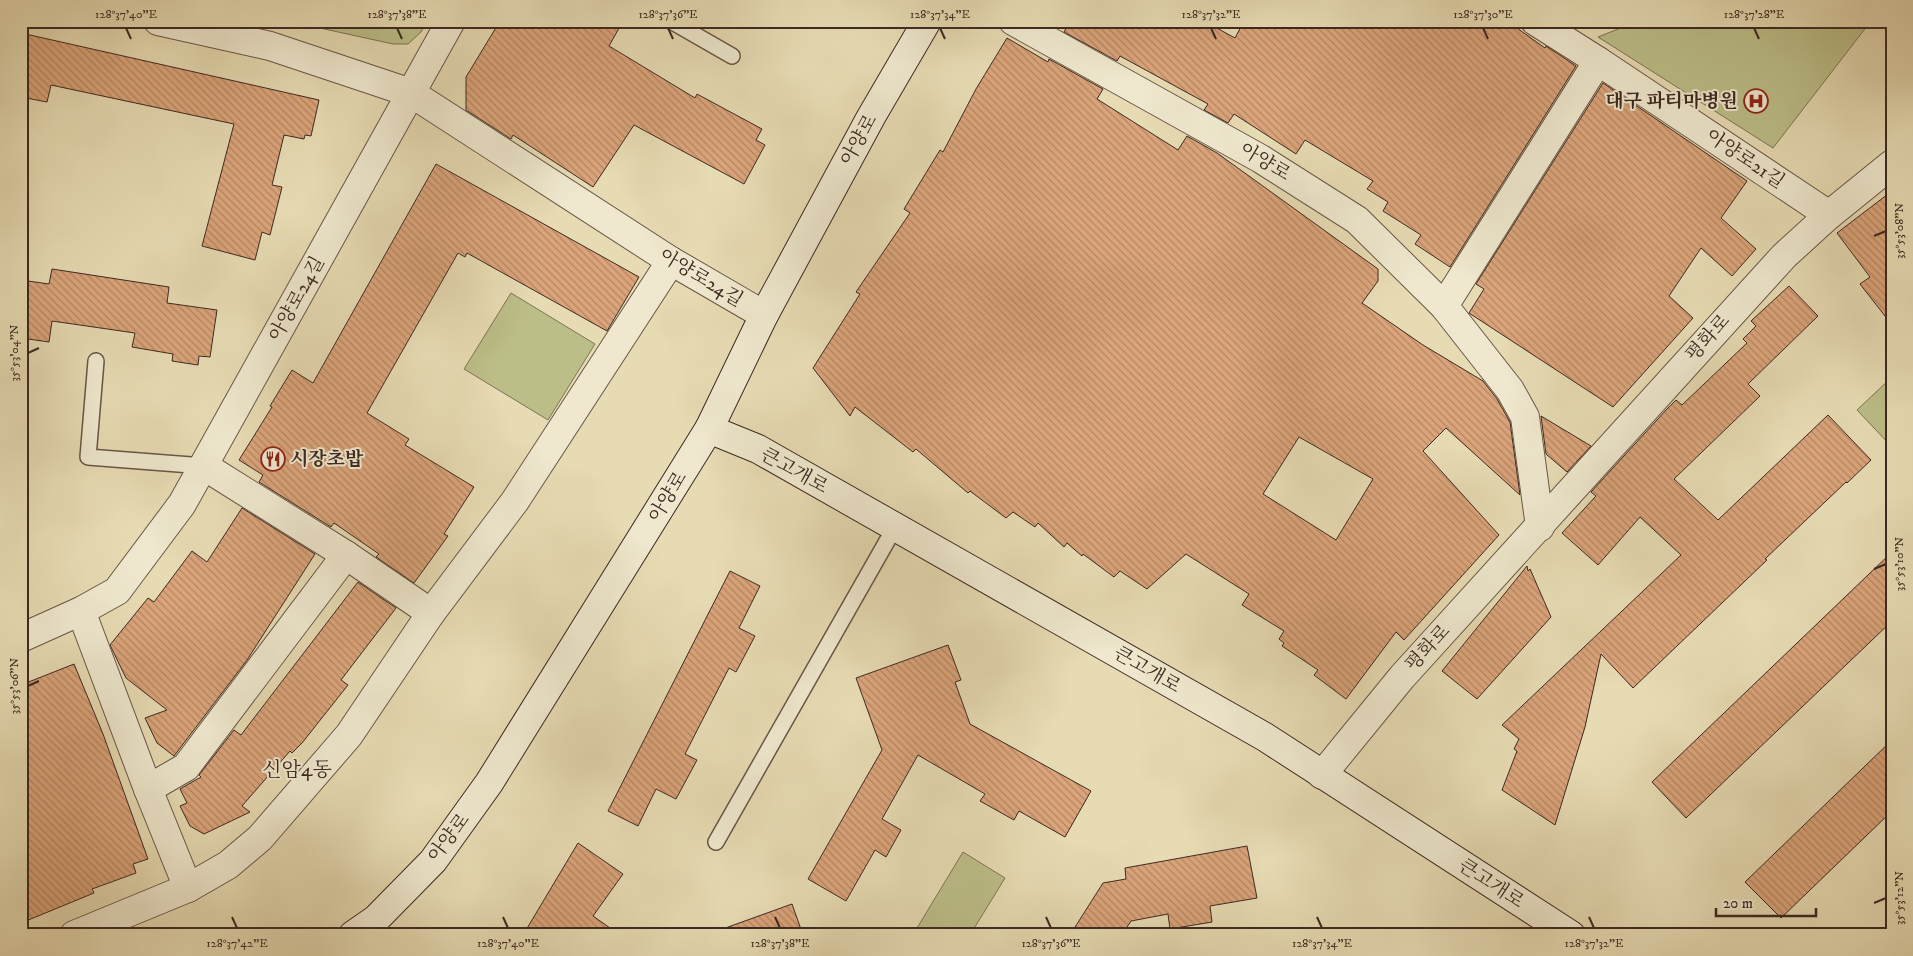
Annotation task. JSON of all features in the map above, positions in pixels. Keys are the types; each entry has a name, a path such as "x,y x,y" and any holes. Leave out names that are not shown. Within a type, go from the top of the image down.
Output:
{"street":[{"name":"아양로24길","path":"158,21 270,46 411,94 671,261 764,315"},
{"name":"아양로24길","path":"21,638 81,611 117,590 182,504 451,21"},
{"name":"아양로","path":"354,935 376,919 433,861 489,783 709,429 764,315 871,117 928,21"},
{"name":"아양로","path":"1014,21 1261,159 1357,220 1444,306"},
{"name":"아양로21길","path":"1535,21 1830,215"},
{"path":"1540,527 1525,417 1510,390 1444,306 1598,61"},
{"name":"평화로","path":"1322,775 1402,677 1784,256 1892,164"},
{"path":"74,935 188,888 228,865 260,838 349,735 431,613 515,501 671,261"},
{"name":"큰고개로","path":"709,429 758,450 1270,740 1571,935"},
{"path":"204,466 346,554 431,613"},
{"path":"148,789 186,767 346,554"},
{"path":"81,611 148,789 188,888"}],"lane":[{"path":"671,21 732,56"},
{"path":"96,361 88,457 204,466"},
{"path":"716,842 895,527"}],"green space":[{"path":"288,21 427,21 421,32 408,44 393,44"},
{"name":"대구 파티마병원","path":"1638,21 1871,21 1773,148 1598,37"},
{"path":"511,293 595,344 548,420 464,369"},
{"path":"1892,377 1892,447 1857,410"},
{"path":"963,852 1005,878 970,935 916,935 914,933"}],"building":[{"path":"500,21 623,21 609,46 695,98 697,94 762,129 756,140 765,145 744,184 634,125 593,187 513,135 511,139 466,110 466,77"},
{"path":"1070,21 1204,21 1235,38 1244,21 1507,21 1545,48 1546,46 1576,66 1450,267 1415,244 1421,235 1383,211 1388,202 1367,189 1373,181 1305,140 1296,154 1234,114 1228,123 1204,110 1208,104 1120,56 1117,61 1064,32"},
{"path":"21,33 319,100 311,136 305,135 304,139 284,135 272,185 282,187 270,235 262,232 255,260 202,246 234,124 51,85 47,102 21,97"},
{"path":"1007,38 1048,62 1049,59 1103,89 1097,99 1178,150 1187,136 1217,153 1378,269 1378,281 1362,303 1423,345 1483,381 1497,399 1510,422 1520,495 1446,428 1423,451 1499,535 1404,640 1396,632 1346,699 1314,675 1318,670 1282,646 1284,643 1279,639 1284,631 1242,605 1249,594 1186,554 1147,589 1120,571 1114,577 1083,554 1082,556 1067,543 1064,547 1038,523 1035,527 1013,512 1006,518 970,491 968,493 916,449 913,452 855,407 850,416 813,368 860,294 856,292 910,213 904,209 940,150 943,152 976,89","holes":["1299,437 1373,479 1336,540 1263,494"]},
{"path":"1603,83 1747,181 1721,218 1756,249 1732,276 1701,248 1669,296 1693,318 1613,407 1469,313 1484,289 1476,284"},
{"path":"436,164 639,277 607,331 467,253 465,257 458,253 367,413 409,439 405,445 474,487 444,534 448,536 414,583 376,557 379,554 334,523 331,527 259,482 263,475 239,460 272,407 270,406 292,370 313,383"},
{"path":"1892,191 1892,325 1860,284 1870,277 1837,233"},
{"path":"52,269 169,287 167,303 217,310 210,357 199,356 198,365 172,361 173,354 132,347 135,333 52,321 49,342 21,338 21,280 49,284"},
{"path":"1789,286 1818,316 1748,384 1760,396 1674,479 1718,520 1828,415 1871,460 1765,559 1767,560 1633,688 1601,654 1585,727 1555,825 1502,790 1517,751 1514,749 1519,739 1502,725 1681,555 1640,517 1598,565 1562,533 1596,496 1591,492 1667,409 1676,400 1682,405 1747,343 1743,339 1756,326 1751,321"},
{"path":"1541,416 1591,446 1567,472 1546,454"},
{"path":"242,508 315,554 247,660 174,756 157,743 145,718 167,710 126,678 110,645 148,598 154,602 192,551 207,562"},
{"path":"1892,552 1892,621 1686,818 1652,782"},
{"path":"1527,566 1551,617 1477,699 1442,671"},
{"path":"730,571 760,586 739,628 755,636 736,672 729,668 685,754 697,760 676,799 656,789 638,826 608,811"},
{"path":"358,582 396,608 341,680 348,685 302,743 292,753 290,751 242,806 250,812 204,834 190,826 180,806 187,803 180,789 201,777 199,775 234,730 241,735"},
{"path":"948,645 961,680 955,682 970,724 1091,791 1065,837 1019,811 1014,820 980,801 985,794 918,755 882,819 901,830 886,857 875,850 846,901 808,879 882,750 856,678"},
{"path":"74,664 103,734 148,859 133,864 136,873 92,889 94,893 21,923 21,685"},
{"path":"1892,740 1892,811 1781,918 1745,882"},
{"path":"578,843 623,874 593,916 620,935 523,935"},
{"path":"1247,846 1257,898 1210,906 1212,922 1170,929 1168,914 1131,921 1122,935 1070,935 1103,883 1126,879 1125,868"},
{"path":"792,904 803,935 717,935 717,931"}],"place":[{"name":"대구 파티마병원","path":"1756,101"},
{"name":"시장초밥","path":"273,459"}],"district":[{"name":"신암4동","path":"297,770"}]}
